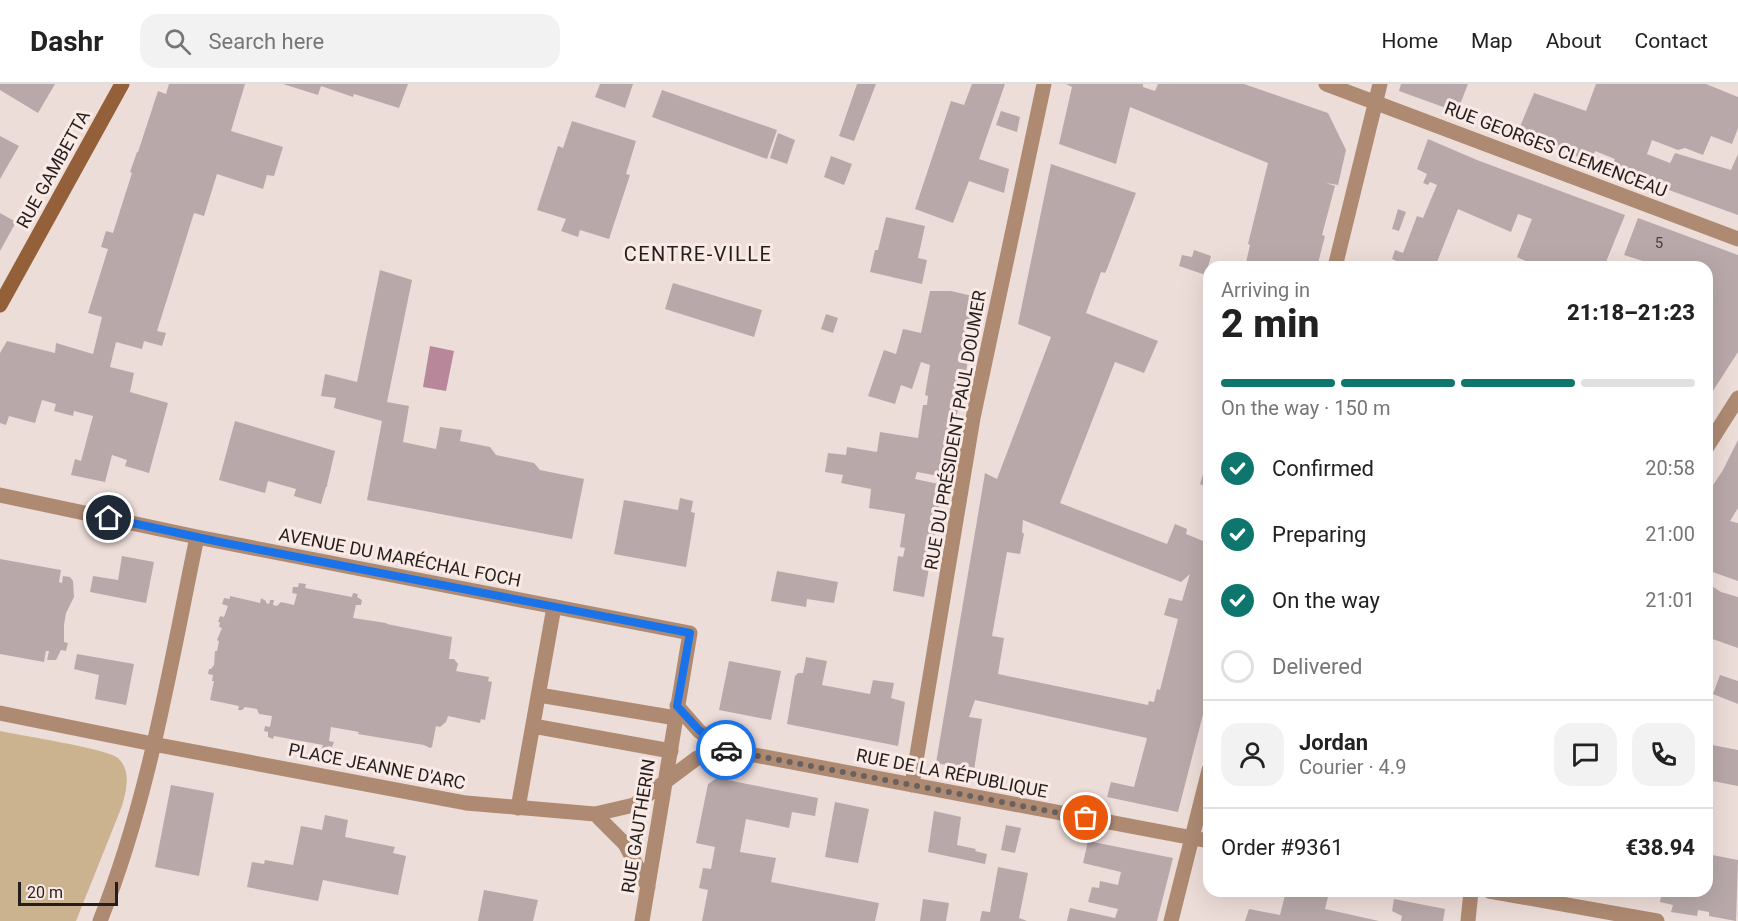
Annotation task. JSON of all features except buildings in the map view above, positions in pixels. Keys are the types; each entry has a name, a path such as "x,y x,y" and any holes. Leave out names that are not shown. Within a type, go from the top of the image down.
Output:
{"main road":[{"name":"RUE GAMBETTA","path":"0,305 122,84"}],"street":[{"name":"RUE DU PRÉSIDENT PAUL DOUMER","path":"912,785 973,418 1044,84"},
{"name":"RUE GEORGES CLEMENCEAU","path":"1326,84 1738,239"},
{"path":"1336,261 1380,84"},
{"path":"1713,438 1738,398"},
{"name":"AVENUE DU MARÉCHAL FOCH","path":"0,495 197,537 690,633 671,744"},
{"path":"100,921 127,848 144,785 197,537"},
{"path":"518,808 554,607"},
{"path":"539,695 676,712"},
{"name":"PLACE JEANNE D'ARC","path":"0,712 456,802 595,814 634,805 665,782"},
{"name":"RUE DE LA RÉPUBLIQUE","path":"676,712 723,749 1203,840"},
{"path":"533,726 671,744"},
{"name":"RUE GAUTHERIN","path":"642,921 671,744"},
{"path":"665,782 697,758 723,749"},
{"path":"1171,921 1203,794"},
{"path":"595,814 625,844 648,887"},
{"path":"1468,921 1470,897"},
{"path":"1523,897 1657,921"}],"shaded area":[{"path":"430,346 454,351 446,391 423,387"},
{"path":"0,731 111,754 118,758 125,769 127,781 122,806 76,921 0,921"}],"way so far":[{"path":"726,750 1086,818"}],"district":[{"name":"CENTRE-VILLE","path":"698,254"}],"route":[{"path":"109,518 220,542 690,633 677,706 699,730 726,750"}]}
